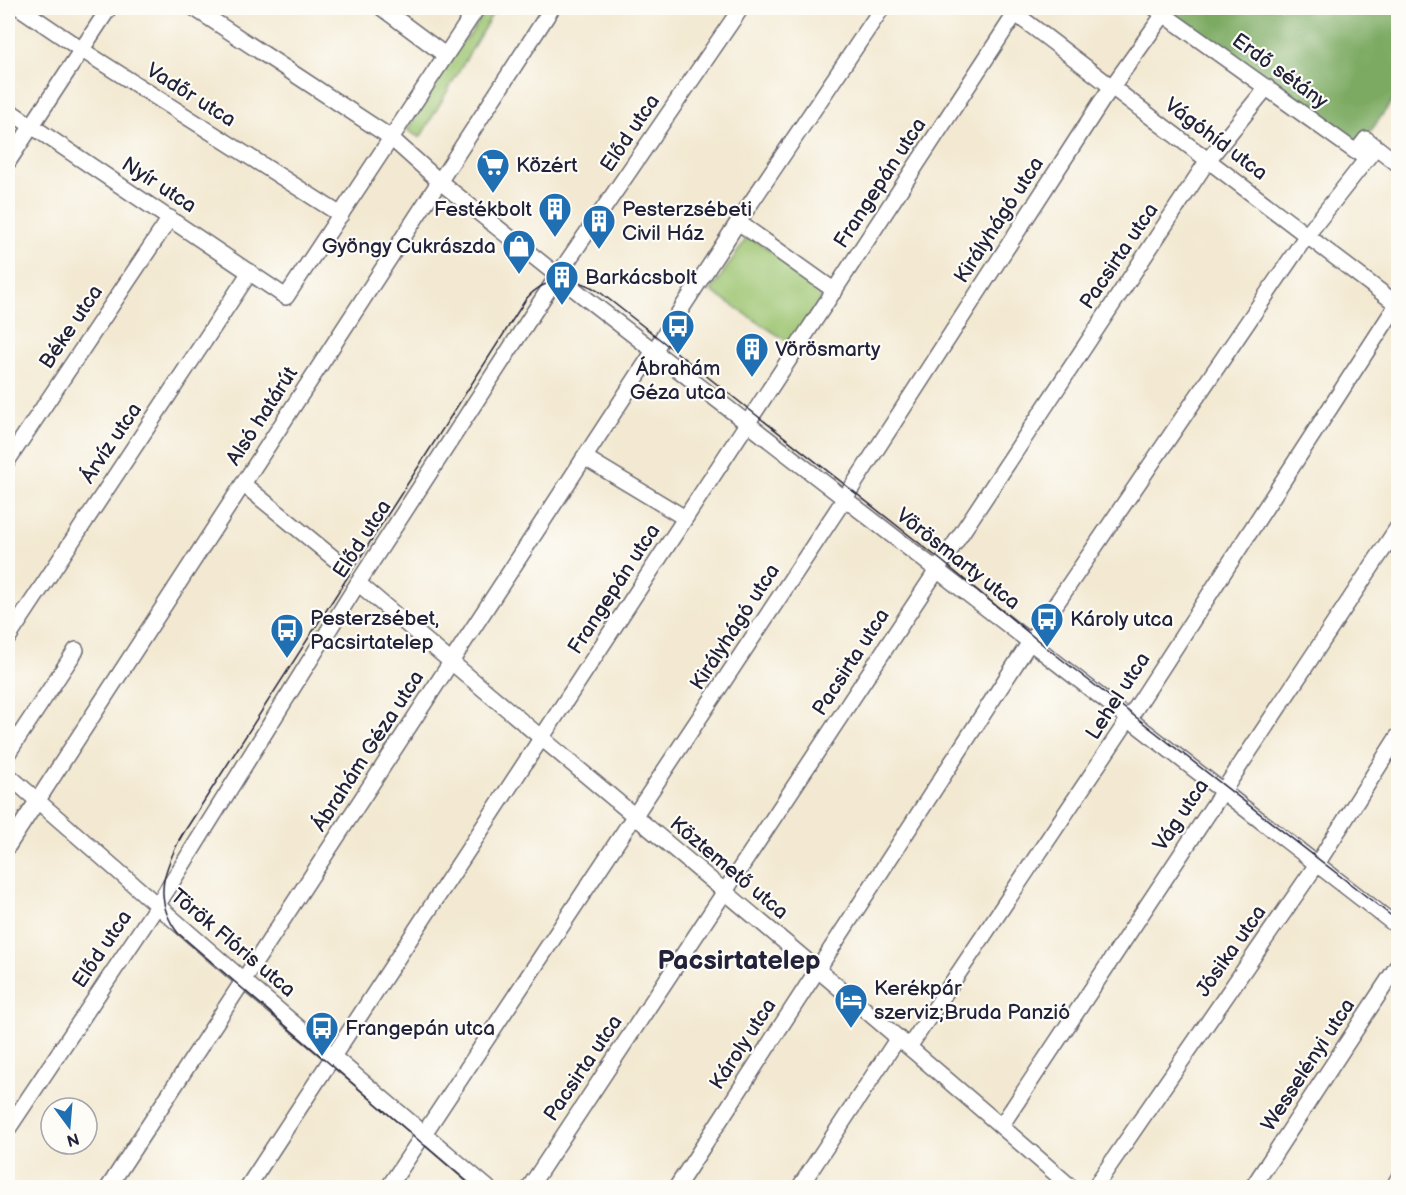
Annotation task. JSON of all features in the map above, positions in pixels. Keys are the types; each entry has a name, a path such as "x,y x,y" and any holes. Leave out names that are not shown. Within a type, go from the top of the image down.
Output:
{"street":[{"name":"Vadőr utca","path":"20,8 342,216"},
{"path":"8,162 110,8"},
{"path":"194,8 390,137 439,181 655,350"},
{"path":"382,8 446,55"},
{"path":"342,216 390,137 477,8"},
{"name":"Alsó határút","path":"8,846 552,8"},
{"name":"Előd utca","path":"8,1129 157,906 357,583 558,275 741,8"},
{"name":"Ábrahám Géza utca","path":"108,1188 738,222 882,8"},
{"name":"Vágóhíd utca","path":"1014,9 1112,87 1398,304"},
{"name":"Frangepán utca","path":"247,1188 835,291 1014,9"},
{"name":"Királyhágó utca","path":"388,1188 845,498 1160,11"},
{"name":"Erdő sétány","path":"1160,11 1356,152 1366,139 1376,147"},
{"name":"Pacsirta utca","path":"529,1188 1208,160 1268,87"},
{"name":"Nyír utca","path":"8,110 286,297 342,216"},
{"path":"1376,147 1398,164"},
{"name":"Károly utca","path":"676,1188 1030,642 1307,235 1376,147"},
{"name":"Béke utca","path":"8,460 170,218"},
{"path":"738,222 835,291"},
{"name":"Árvíz utca","path":"8,638 250,272"},
{"name":"Lehel utca","path":"799,1188 904,1042 1129,718 1398,304"},
{"name":"Vörösmarty utca","path":"655,350 1398,927"},
{"path":"584,457 685,518"},
{"path":"243,484 336,560"},
{"name":"Vág utca","path":"1000,1126 1398,527"},
{"name":"Köztemető utca","path":"357,583 541,740 817,968 1072,1188"},
{"path":"8,753 76,650"},
{"name":"Jósika utca","path":"1094,1188 1317,864 1398,736"},
{"name":"Török Flóris utca","path":"8,775 36,802 244,981 488,1188"},
{"name":"Wesselényi utca","path":"1252,1188 1398,965"},
{"path":"1393,1188 1398,1179"}],"green space":[{"path":"487,8 496,8 420,138 407,130 460,43 469,36"},
{"path":"1155,8 1398,8 1398,93 1356,152"},
{"path":"748,236 828,288 791,344 711,291"}],"tram line":[{"path":"179,840 526,299 543,285 562,280 582,283 601,293 942,561 1047,648 1398,921"},
{"path":"183,833 166,870 163,895 170,920 178,933 474,1188"}],"place":[{"name":"Közért","path":"493,194"},
{"name":"Festékbolt","path":"555,238"},
{"name":"Pesterzsébeti Civil Ház","path":"599,250"},
{"name":"Gyöngy Cukrászda","path":"519,275"},
{"name":"Barkácsbolt","path":"562,306"},
{"name":"Ábrahám Géza utca","path":"678,355"},
{"name":"Vörösmarty","path":"752,378"},
{"name":"Károly utca","path":"1047,648"},
{"name":"Pesterzsébet, Pacsirtatelep","path":"287,659"},
{"name":"Kerékpár szerviz;Bruda Panzió","path":"851,1029"},
{"name":"Frangepán utca","path":"322,1057"}],"district":[{"name":"Pacsirtatelep","path":"739,961"}]}
